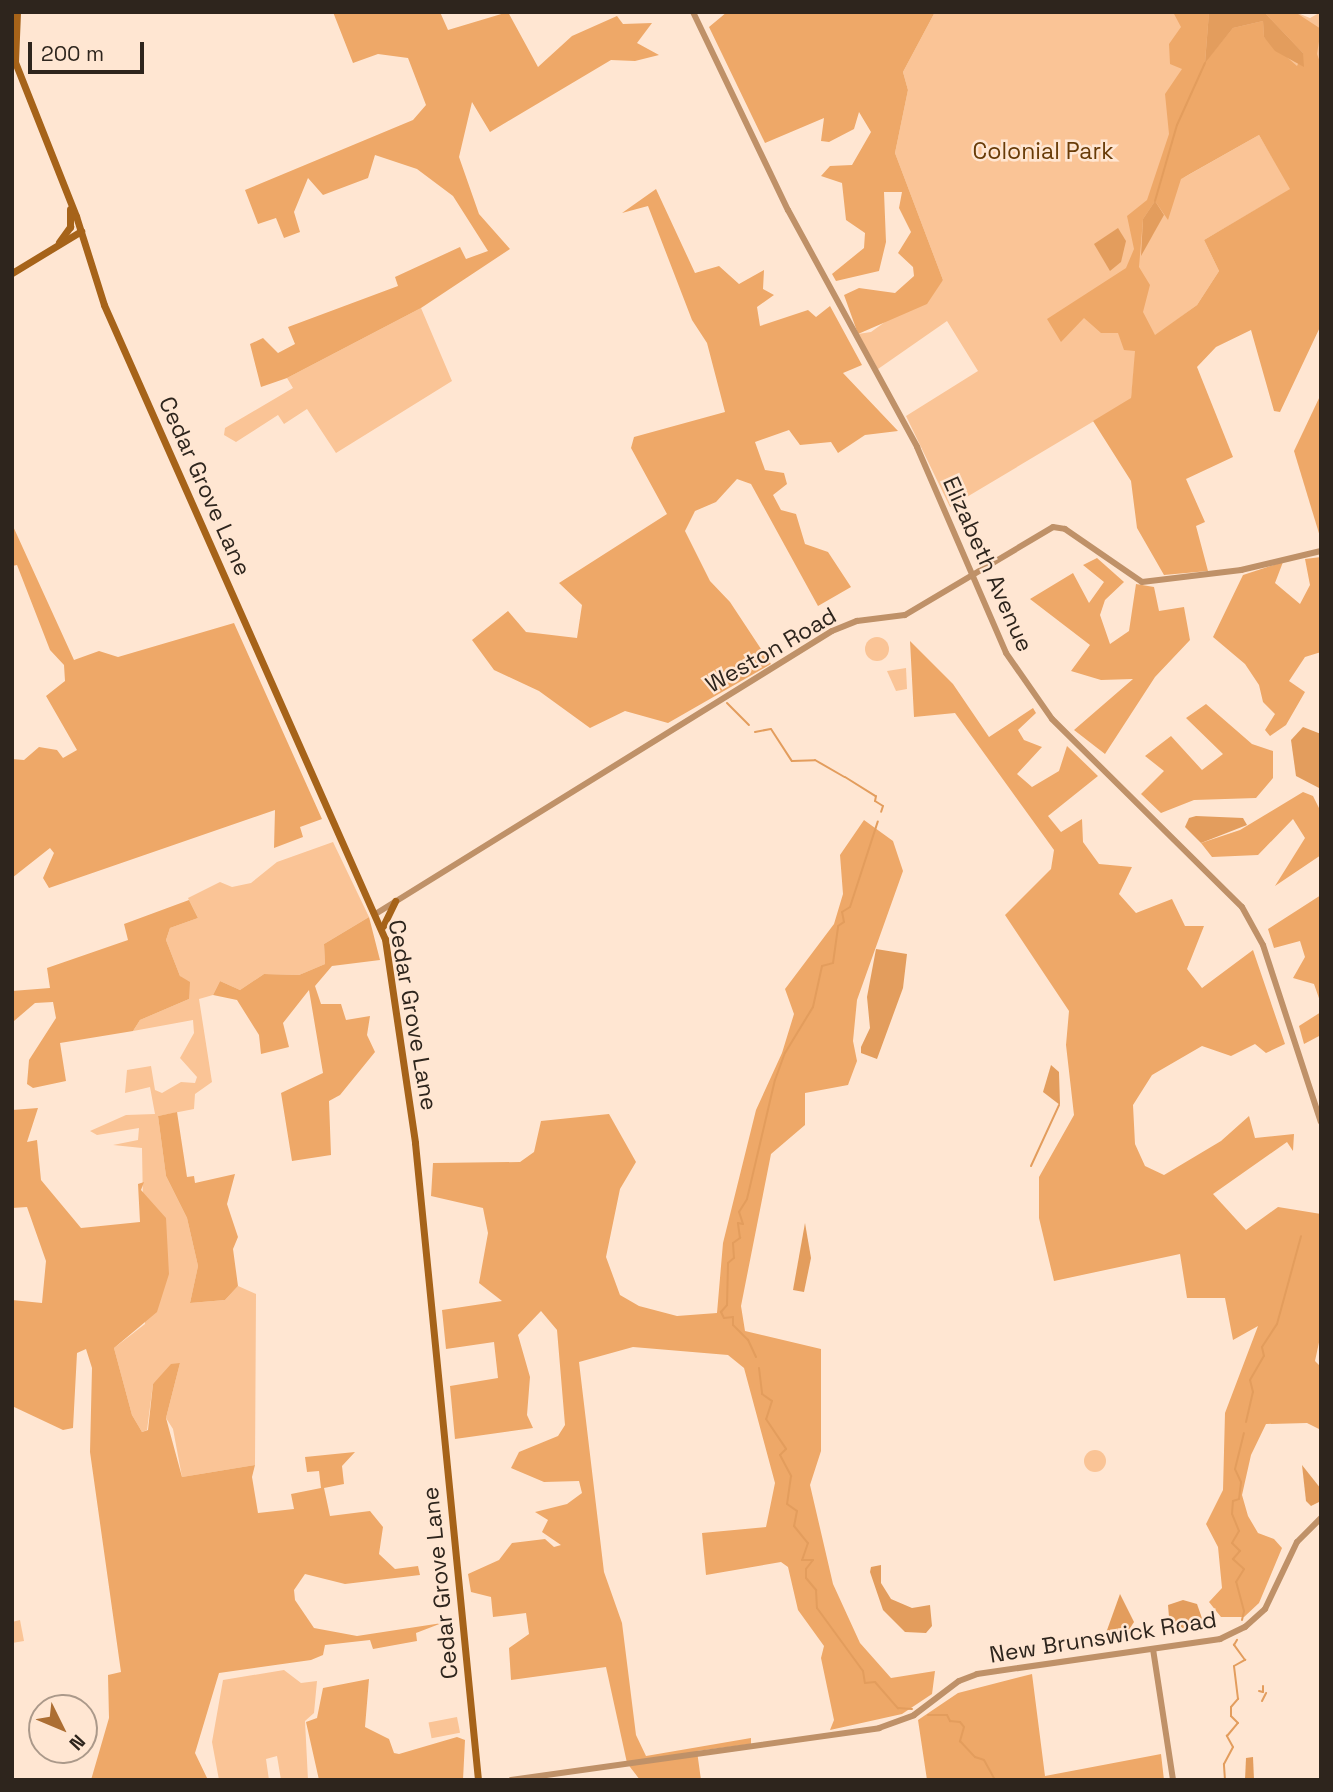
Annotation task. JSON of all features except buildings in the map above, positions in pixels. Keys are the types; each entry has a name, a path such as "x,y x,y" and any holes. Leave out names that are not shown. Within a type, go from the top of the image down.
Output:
{"main road":[{"path":"17,12 15,62 62,182 72,216 55,247"},
{"name":"Cedar Grove Lane","path":"62,182 131,367 299,749 383,930 415,1143 478,1780"},
{"path":"12,273 81,231"},
{"path":"45,253 71,240 88,252"},
{"path":"383,930 385,915 395,901"}],"street":[{"name":"Elizabeth Avenue","path":"693,12 788,210 908,429 974,574 1001,644 1044,710 1223,884 1248,915 1263,946 1321,1122"},
{"name":"Weston Road","path":"377,913 832,631 857,621 899,617 1056,526 1142,582 1241,570 1321,551"},
{"path":"960,582 980,590"},
{"name":"New Brunswick Road","path":"511,1780 879,1728 914,1716 959,1681 977,1674 1220,1639 1250,1624 1274,1597 1302,1536 1321,1518"},
{"path":"1153,1649 1172,1780"}],"green space":[{"name":"Colonial Park","path":"935,12 1295,12 1310,18 1321,12 1321,85 1183,178 1259,135 1291,189 1204,240 1219,271 1197,305 1136,350 1131,399 950,507 906,416 978,371 947,321 878,369 858,334 871,332 943,280 895,153 908,90 903,72"},
{"path":"421,308 452,381 336,453 307,409 284,424 278,415 236,442 224,435 225,428 293,388 287,378"},
{"path":"877,637 888,644 889,649 882,660 877,661 866,654 865,649 872,638"},
{"path":"906,668 907,689 896,691 887,671"},
{"path":"333,842 369,917 324,944 325,964 299,975 264,974 240,990 220,981 213,995 199,999 212,1082 195,1094 194,1109 158,1116 166,1176 187,1218 198,1266 190,1303 225,1300 238,1286 256,1294 255,1465 182,1477 173,1429 166,1418 180,1363 153,1384 147,1430 142,1432 132,1415 114,1348 145,1324 142,1148 113,1145 138,1140 139,1128 97,1135 90,1131 126,1115 155,1114 150,1087 125,1093 127,1070 151,1066 155,1090 162,1093 181,1082 195,1083 197,1077 180,1058 194,1033 193,1020 133,1031 140,1020 189,999 166,940 170,928 198,918 188,898 220,882 232,887 251,883 277,862"},
{"path":"1091,1450 1099,1450 1106,1457 1106,1465 1099,1472 1091,1472 1084,1465 1084,1457"},
{"path":"20,1620 24,1641 12,1643 12,1622"},
{"path":"284,1670 301,1683 317,1681 314,1713 305,1721 308,1780 281,1780 277,1756 266,1759 269,1780 219,1780 212,1742 223,1680"},
{"path":"457,1717 460,1733 432,1738 429,1723"}],"shaded area":[{"path":"333,12 440,12 448,30 508,12 538,67 572,36 617,16 623,24 652,23 637,43 659,55 635,61 611,60 490,132 472,102 459,157 479,214 510,249 421,308 287,378 261,387 250,344 263,338 278,353 295,344 288,327 398,286 395,277 460,247 466,259 488,251 453,196 417,169 375,155 368,178 323,195 308,178 294,212 300,232 284,238 276,218 258,224 245,190 413,120 426,105 408,58 378,54 353,63"},
{"path":"727,12 935,12 903,72 908,90 895,153 943,280 927,304 858,334 844,295 859,288 895,293 914,276 913,267 898,253 911,232 899,208 902,192 884,192 886,242 879,271 836,281 832,274 864,248 865,233 846,220 842,183 821,176 830,166 852,165 871,132 859,112 854,129 829,142 821,141 824,118 765,143 709,27"},
{"path":"1173,12 1209,12 1205,62 1233,28 1263,21 1264,37 1297,66 1303,53 1264,12 1295,12 1321,29 1317,54 1321,65 1321,325 1280,412 1274,411 1251,330 1216,347 1197,367 1233,457 1186,479 1205,522 1196,526 1208,571 1164,575 1137,528 1131,481 1093,421 1131,398 1135,351 1124,350 1118,333 1101,333 1084,318 1061,342 1047,319 1126,268 1134,249 1127,216 1147,200 1169,134 1165,94 1182,69 1170,64 1169,44 1181,27","holes":["1259,135 1290,189 1204,240 1219,271 1197,305 1155,335 1143,312 1150,285 1139,267 1143,219 1155,201 1168,220 1181,179"]},
{"path":"1209,12 1264,12 1303,53 1304,67 1275,51 1264,37 1263,21 1233,28 1205,63"},
{"path":"656,189 695,273 719,266 739,284 764,270 763,289 774,295 757,307 760,326 808,310 816,317 830,306 862,365 843,373 898,431 865,435 838,453 831,442 800,445 789,430 755,442 765,470 784,473 787,484 773,495 781,510 796,514 805,544 828,552 851,587 818,606 751,484 737,479 716,502 695,511 685,531 710,581 730,602 771,664 668,723 625,711 590,728 539,691 494,670 472,640 508,611 526,632 577,638 582,605 559,583 667,514 631,448 634,437 725,412 707,343 692,320 648,206 622,213"},
{"path":"1155,201 1164,215 1141,256 1143,219"},
{"path":"1118,228 1126,241 1121,262 1110,271 1094,244"},
{"path":"1321,394 1321,540 1294,451"},
{"path":"12,524 74,660 99,651 118,657 234,623 322,819 300,827 303,837 274,848 275,810 49,888 43,878 54,853 50,848 12,878 12,759 24,760 39,747 57,750 63,758 77,750 46,696 65,681 64,665 50,650 17,565 12,566"},
{"path":"1321,557 1321,652 1305,657 1289,681 1305,692 1286,725 1270,736 1265,730 1275,714 1263,702 1259,685 1245,664 1213,637 1243,575 1283,562 1275,583 1300,604 1310,585 1305,559"},
{"path":"1097,558 1124,582 1105,600 1100,615 1110,644 1129,631 1136,584 1154,587 1159,611 1184,607 1190,640 1155,677 1105,754 1074,730 1133,679 1101,680 1071,671 1090,645 1030,599 1073,573 1089,603 1104,582 1083,565"},
{"path":"910,641 953,684 989,737 1033,708 1036,713 1018,730 1024,740 1042,747 1017,774 1032,787 1059,771 1067,746 1098,776 1048,816 1061,832 1082,819 1083,842 1099,864 1132,867 1119,894 1136,913 1172,899 1185,926 1204,926 1187,969 1202,988 1253,950 1285,1044 1266,1053 1255,1044 1231,1056 1202,1046 1152,1075 1133,1105 1135,1144 1145,1166 1164,1175 1221,1141 1249,1116 1255,1138 1294,1134 1293,1151 1287,1142 1213,1194 1246,1230 1278,1207 1321,1214 1321,1333 1315,1361 1321,1367 1321,1430 1307,1423 1266,1424 1251,1455 1242,1495 1248,1516 1258,1533 1274,1539 1282,1548 1259,1603 1244,1617 1221,1617 1209,1602 1222,1588 1218,1547 1206,1524 1223,1490 1225,1413 1258,1326 1233,1340 1225,1298 1187,1298 1180,1254 1054,1281 1039,1218 1039,1177 1074,1115 1066,1045 1069,1011 1005,915 1051,869 1054,850 955,713 914,717"},
{"path":"1206,704 1252,744 1273,751 1273,778 1256,798 1194,800 1161,813 1141,794 1164,771 1145,756 1171,736 1202,770 1223,754 1186,718"},
{"path":"1303,727 1321,734 1321,789 1296,776 1291,740"},
{"path":"1303,792 1313,796 1321,812 1321,855 1275,886 1305,838 1293,819 1258,855 1212,857 1201,843 1240,830"},
{"path":"1189,818 1243,818 1247,825 1201,843 1185,827"},
{"path":"864,820 893,841 903,871 857,1000 853,1041 857,1061 848,1085 805,1093 805,1125 771,1154 741,1306 745,1331 821,1349 821,1451 810,1485 833,1584 860,1643 891,1678 935,1671 932,1694 902,1714 830,1730 834,1720 821,1658 824,1646 798,1610 788,1567 781,1562 706,1575 702,1533 766,1527 775,1483 744,1368 728,1355 633,1347 579,1362 604,1572 622,1623 636,1735 646,1756 751,1738 751,1744 697,1751 701,1780 640,1780 627,1763 606,1667 511,1680 509,1648 529,1634 526,1613 493,1617 491,1597 471,1592 468,1574 499,1560 512,1543 545,1539 554,1547 561,1545 542,1532 548,1520 535,1512 567,1504 582,1493 579,1481 544,1482 511,1468 519,1452 558,1436 565,1425 557,1330 541,1311 518,1335 530,1377 527,1415 533,1428 455,1439 450,1386 498,1378 494,1342 446,1349 442,1310 502,1301 479,1283 488,1233 483,1208 431,1196 433,1163 520,1162 534,1152 541,1121 609,1114 636,1162 620,1189 606,1257 620,1295 639,1306 677,1316 717,1313 723,1243 756,1110 782,1053 794,1014 785,989 834,924 843,894 840,855"},
{"path":"1321,895 1321,1004 1314,984 1293,978 1305,957 1300,941 1274,948 1268,929"},
{"path":"189,900 198,918 170,928 166,940 180,976 190,982 189,999 140,1020 133,1031 60,1043 66,1081 33,1088 27,1084 29,1060 56,1018 53,1002 35,1003 14,1021 12,1031 12,991 50,988 47,968 128,940 124,924"},
{"path":"369,917 380,960 332,966 315,986 321,1004 341,1004 346,1020 370,1016 367,1035 375,1052 340,1095 329,1101 331,1155 292,1161 281,1093 323,1073 309,990 283,1023 289,1047 261,1054 259,1035 237,1000 213,995 220,981 240,990 264,974 299,975 325,964 324,944"},
{"path":"876,949 907,954 903,988 877,1059 861,1053 870,1028 867,997"},
{"path":"1321,1012 1321,1035 1304,1044 1299,1026"},
{"path":"1051,1065 1059,1072 1060,1105 1043,1092"},
{"path":"38,1108 27,1142 37,1140 41,1180 81,1228 140,1222 138,1184 144,1182 141,1190 166,1218 169,1274 157,1312 114,1348 132,1415 142,1432 148,1430 153,1384 171,1364 180,1363 166,1418 182,1477 255,1465 252,1477 258,1513 294,1509 291,1494 321,1488 319,1471 307,1472 305,1457 355,1452 342,1466 344,1484 324,1488 330,1516 370,1511 383,1527 379,1554 395,1569 418,1566 420,1575 345,1584 305,1574 294,1590 295,1600 314,1628 357,1636 442,1623 416,1633 417,1641 373,1649 370,1640 325,1645 323,1655 311,1660 219,1673 195,1753 208,1780 91,1780 96,1764 98,1764 109,1718 108,1675 121,1672 90,1452 92,1368 86,1349 77,1353 73,1428 63,1430 12,1406 12,1300 42,1303 46,1261 27,1207 12,1208 12,1110"},
{"path":"177,1112 187,1177 194,1176 195,1183 235,1174 227,1204 238,1237 233,1249 238,1286 225,1300 190,1303 198,1266 187,1218 166,1176 158,1116"},
{"path":"805,1223 811,1258 804,1292 793,1290"},
{"path":"1302,1465 1321,1489 1321,1501 1311,1506 1306,1501"},
{"path":"881,1565 881,1583 891,1599 912,1608 930,1605 932,1626 926,1633 905,1632 883,1610 870,1572 871,1567"},
{"path":"1120,1594 1134,1622 1125,1636 1112,1638 1106,1633"},
{"path":"1183,1600 1197,1604 1204,1624 1201,1629 1186,1631 1169,1617 1168,1605"},
{"path":"1032,1674 1045,1776 1161,1754 1164,1780 927,1780 918,1720 958,1693"},
{"path":"369,1679 365,1727 389,1739 394,1753 399,1754 457,1737 465,1740 463,1780 319,1780 306,1722 317,1718 323,1688"},
{"path":"1253,1757 1254,1780 1245,1780 1246,1758"}],"waterway":[{"path":"1155,201 1177,125 1205,63"},
{"path":"727,703 749,725"},
{"path":"755,732 771,729 792,761 815,760 845,777 876,796 875,801 883,806 881,812"},
{"path":"756,1357 748,1340 733,1325 733,1317 724,1318 721,1312 727,1305 728,1263 734,1258 733,1243 740,1238 738,1223 743,1224 739,1212 747,1199 775,1080 785,1053 813,1007 822,966 833,963 838,926 844,922 842,912 850,907 878,821"},
{"path":"1031,1166 1059,1105"},
{"path":"1246,1422 1253,1392 1250,1380 1264,1356 1262,1347 1277,1324 1301,1236"},
{"path":"759,1368 762,1394 772,1401 766,1419 786,1449 780,1455 791,1476 787,1504 797,1511 794,1526 808,1543 802,1560 813,1560 806,1569 806,1578 816,1590 817,1608 863,1671 865,1683 875,1682 898,1708 912,1709"},
{"path":"1242,1620 1244,1611 1236,1582 1244,1569 1233,1559 1240,1551 1232,1543 1239,1531 1232,1514 1233,1501 1239,1499 1241,1482 1235,1469 1244,1433"},
{"path":"1225,1780 1224,1764 1233,1747 1227,1736 1238,1723 1231,1716 1231,1707 1238,1699 1234,1666 1245,1660 1234,1645 1237,1640"},
{"path":"1259,1691 1263,1692 1263,1686"},
{"path":"1262,1701 1266,1693"},
{"path":"928,1715 947,1715 950,1721 960,1722 964,1727 960,1741 975,1757 984,1760 995,1780"}]}
